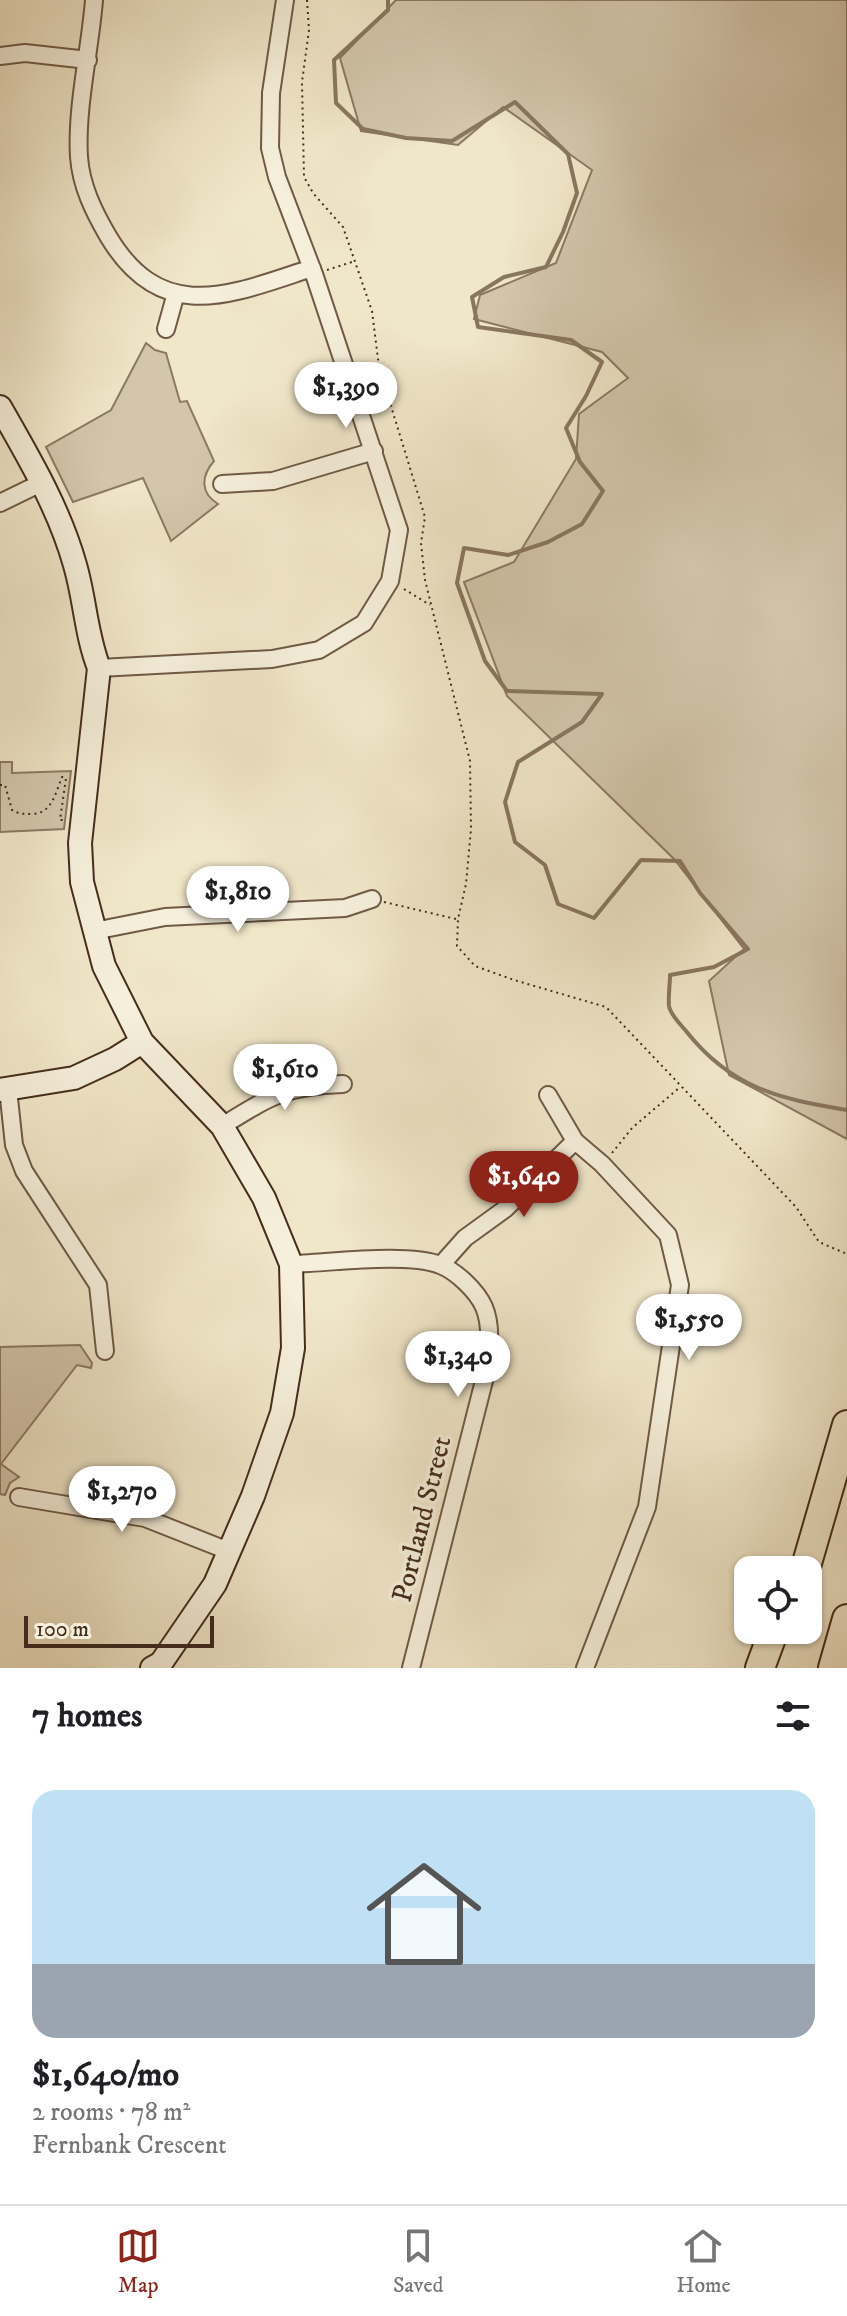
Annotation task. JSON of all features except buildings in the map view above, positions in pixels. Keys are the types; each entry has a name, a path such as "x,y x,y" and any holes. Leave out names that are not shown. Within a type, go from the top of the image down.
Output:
{"highway":[{"path":"809,1556 847,1425"},
{"path":"801,1556 836,1463"},
{"path":"833,1668 847,1619"},
{"path":"760,1668 769,1644"},
{"path":"781,1668 787,1644"}],"street":[{"path":"94,0 79,147 80,169 89,198 121,257 150,282 176,293 200,297 224,295 313,271"},
{"path":"99,668 272,659 319,650 364,623 390,581 399,530 313,271 277,177 270,148 271,93 285,0"},
{"path":"0,56 25,53 88,60"},
{"path":"166,329 176,293"},
{"path":"0,407 43,482 75,565 92,650 99,668 81,821 82,882 104,966 142,1042 222,1126 264,1198 291,1264 293,1348 282,1413 231,1552 215,1584 160,1666"},
{"path":"222,484 273,481 374,451"},
{"path":"0,503 43,482"},
{"path":"94,931 165,917 345,908 372,899"},
{"path":"105,1351 98,1285 24,1171 14,1145 4,1089 74,1078 142,1042"},
{"path":"222,1126 272,1095 305,1085 343,1084"},
{"path":"548,1095 575,1141 602,1164 668,1235 680,1285 647,1507 585,1668"},
{"path":"291,1264 411,1259 441,1265 465,1238 505,1209 575,1141"},
{"name":"Portland Street","path":"411,1668 487,1369 490,1337 484,1307 467,1284 441,1265"},
{"path":"19,1497 145,1518 231,1552"}],"path":[{"path":"307,0 309,30 302,82 304,177 313,193 343,227 372,311 379,367 425,517 421,543 430,605 470,761 471,829 457,946 475,966 606,1007 796,1207 819,1242 847,1254"},
{"path":"313,271 353,262"},
{"path":"390,581 430,605"},
{"path":"0,785 8,789 12,810 17,814 41,814 49,809 62,777 66,778 60,820 81,821"},
{"path":"372,899 458,919"},
{"path":"602,1164 632,1128 680,1087"}],"shaded area":[{"path":"396,0 847,0 847,1139 729,1075 709,981 744,949 674,859 507,696 464,582 514,562 576,459 579,414 628,378 602,352 474,319 480,295 556,263 592,170 503,107 458,145 361,131 340,58"},
{"path":"146,343 166,353 180,402 187,401 214,461 204,484 208,495 218,504 171,541 143,478 73,502 46,447 111,410"},
{"path":"0,762 12,762 12,773 71,771 64,829 0,832"},
{"path":"80,1345 92,1363 91,1368 77,1365 1,1464 19,1477 10,1483 5,1495 0,1494 0,1347"}],"waterway":[{"path":"388,0 388,10 334,60 336,103 363,129 406,138 452,141 515,102 568,154 577,193 546,267 504,277 472,297 478,327 571,340 602,362 566,428 580,462 603,491 582,524 548,542 508,555 464,548 457,583 485,661 507,691 602,694 582,722 518,762 505,802 515,842 545,865 558,904 594,918 641,860 680,861 700,893 748,949 714,967 670,975 669,1006 673,1016 703,1050 739,1078 778,1095 847,1110"}]}
